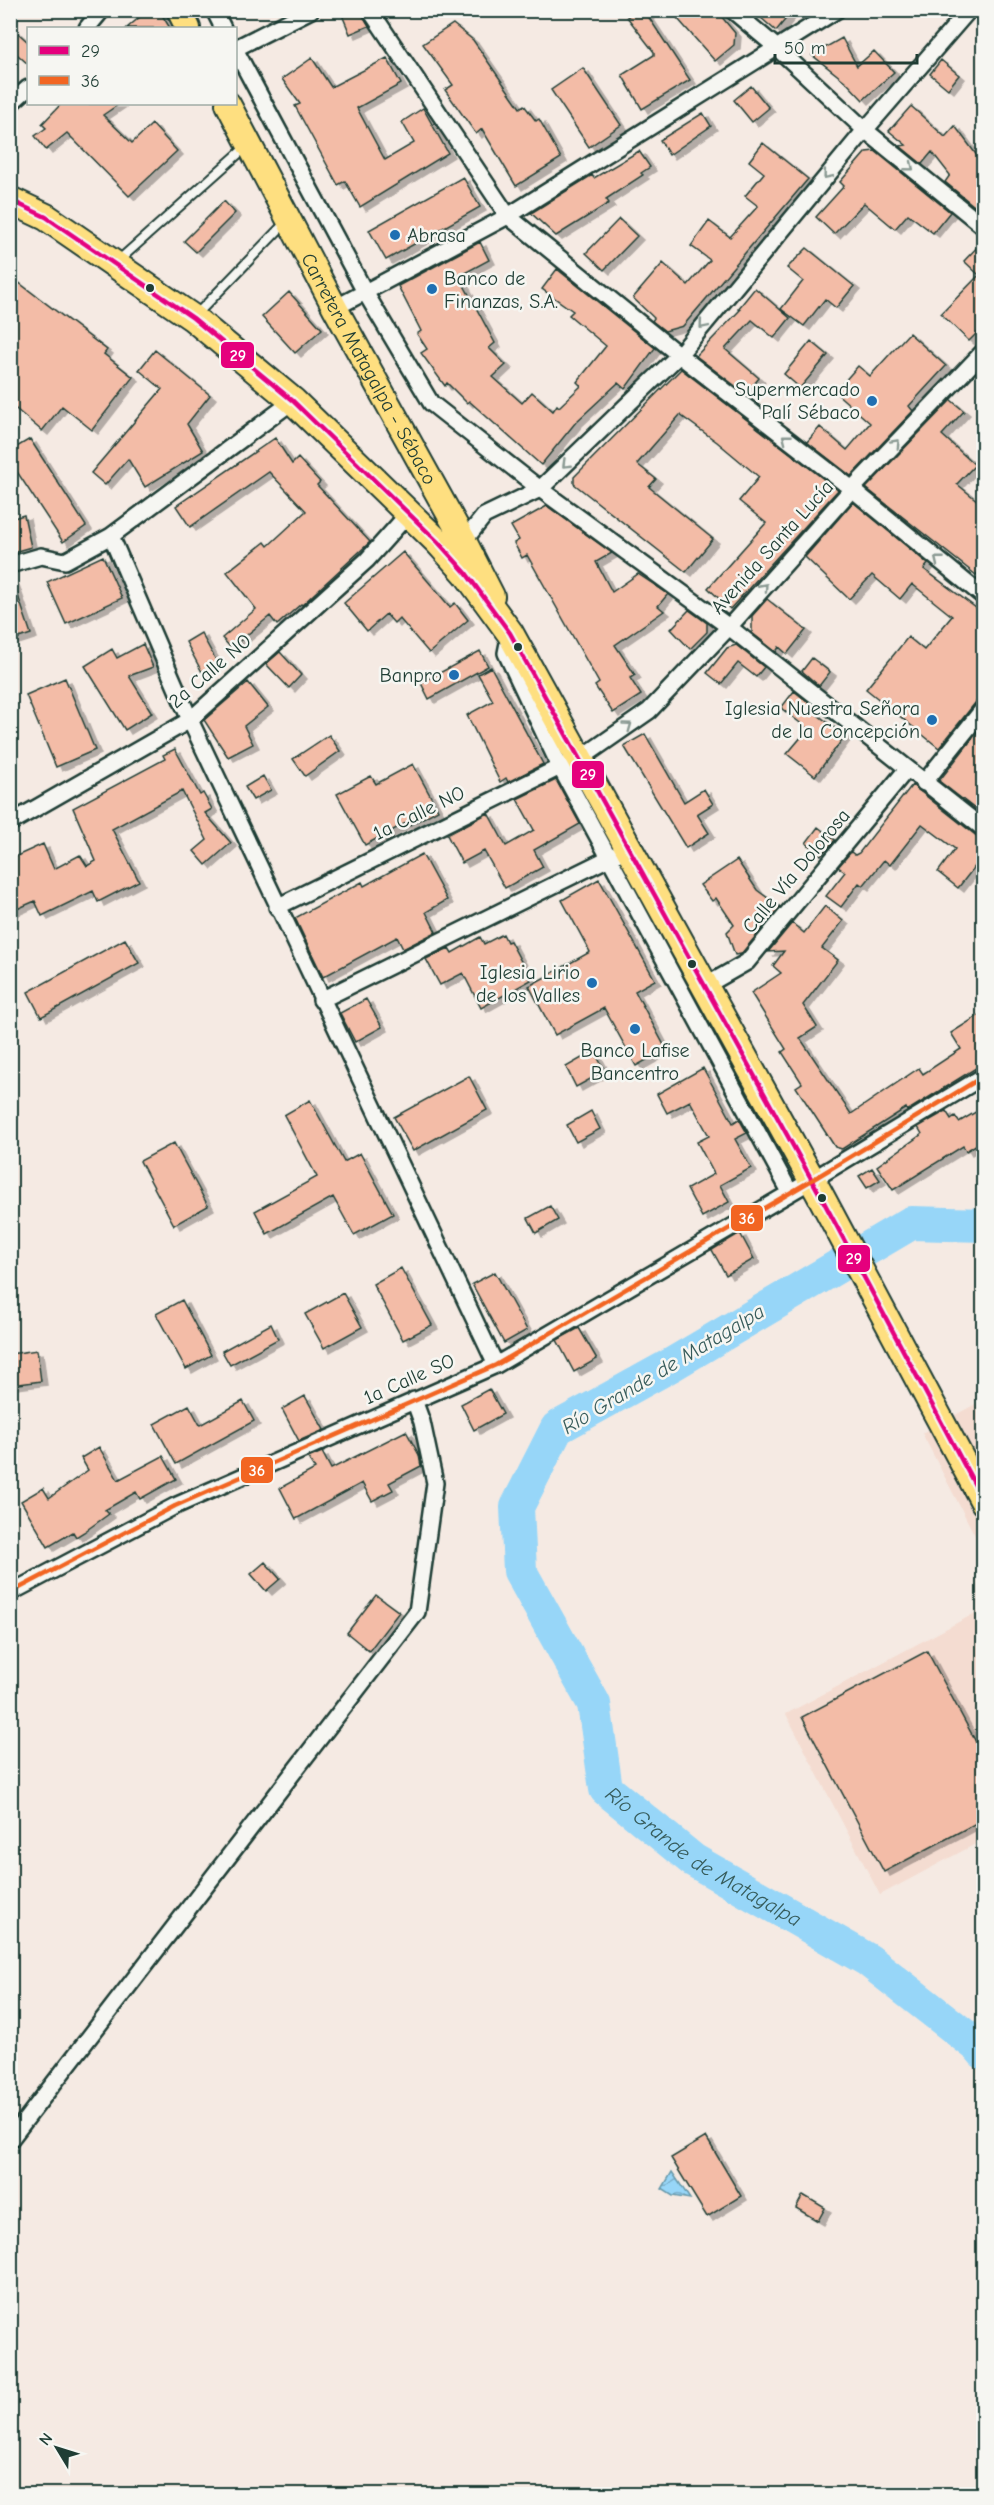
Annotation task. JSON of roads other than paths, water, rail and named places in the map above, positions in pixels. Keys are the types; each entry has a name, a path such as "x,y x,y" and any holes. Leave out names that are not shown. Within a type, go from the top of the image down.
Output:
{"highway":[{"path":"10,200 46,217 193,318 293,401 409,513 466,573 510,633 570,763 619,853 705,987 808,1190 897,1338 984,1502"}],"main road":[{"path":"179,10 188,27"},
{"name":"Carretera Matagalpa - Sébaco","path":"229,105 335,308 464,541 510,633"}],"street":[{"path":"88,27 102,10"},
{"path":"214,10 222,27"},
{"path":"237,48 311,10"},
{"path":"370,10 508,216 852,489 984,597"},
{"path":"732,10 776,47 865,130 984,227"},
{"path":"335,308 508,216 837,10"},
{"path":"464,541 484,516 540,489 679,354 865,130 969,10"},
{"path":"237,51 365,292 431,403 540,489 729,627 984,829"},
{"path":"10,104 27,89"},
{"name":"Avenida Santa Lucía","path":"570,763 649,711 729,627 852,489 984,351"},
{"path":"10,565 41,556 65,561 111,536 293,401"},
{"name":"2a Calle NO","path":"10,823 190,720 367,560 409,513"},
{"path":"111,536 190,720 496,1365"},
{"path":"924,783 984,708"},
{"name":"1a Calle NO","path":"277,907 570,763"},
{"name":"Calle Vía Dolorosa","path":"705,987 747,962 907,769"},
{"path":"321,1000 619,853 808,1190"},
{"name":"1a Calle SO","path":"10,1593 175,1506 496,1365 808,1190 984,1076"},
{"path":"10,2140 417,1612 435,1483 422,1422 414,1400"}],"lane":[{"path":"115,264 249,144"},
{"path":"193,318 288,219"}],"water":[{"path":"672,2172 690,2199 673,2196 662,2189"}],"waterway":[{"name":"Río Grande de Matagalpa","path":"984,1225 911,1223 671,1365 557,1428 517,1507 520,1571 594,1704 606,1789 693,1860 868,1960 984,2053"}],"place":[{"name":"Abrasa","path":"395,235"},
{"name":"Banco de Finanzas, S.A.","path":"432,289"},
{"name":"Supermercado Palí Sébaco","path":"872,401"},
{"name":"Banpro","path":"454,675"},
{"name":"Iglesia Nuestra Señora de la Concepción","path":"932,720"},
{"name":"Iglesia Lirio de los Valles","path":"592,983"},
{"name":"Banco Lafise Bancentro","path":"635,1029"}]}
